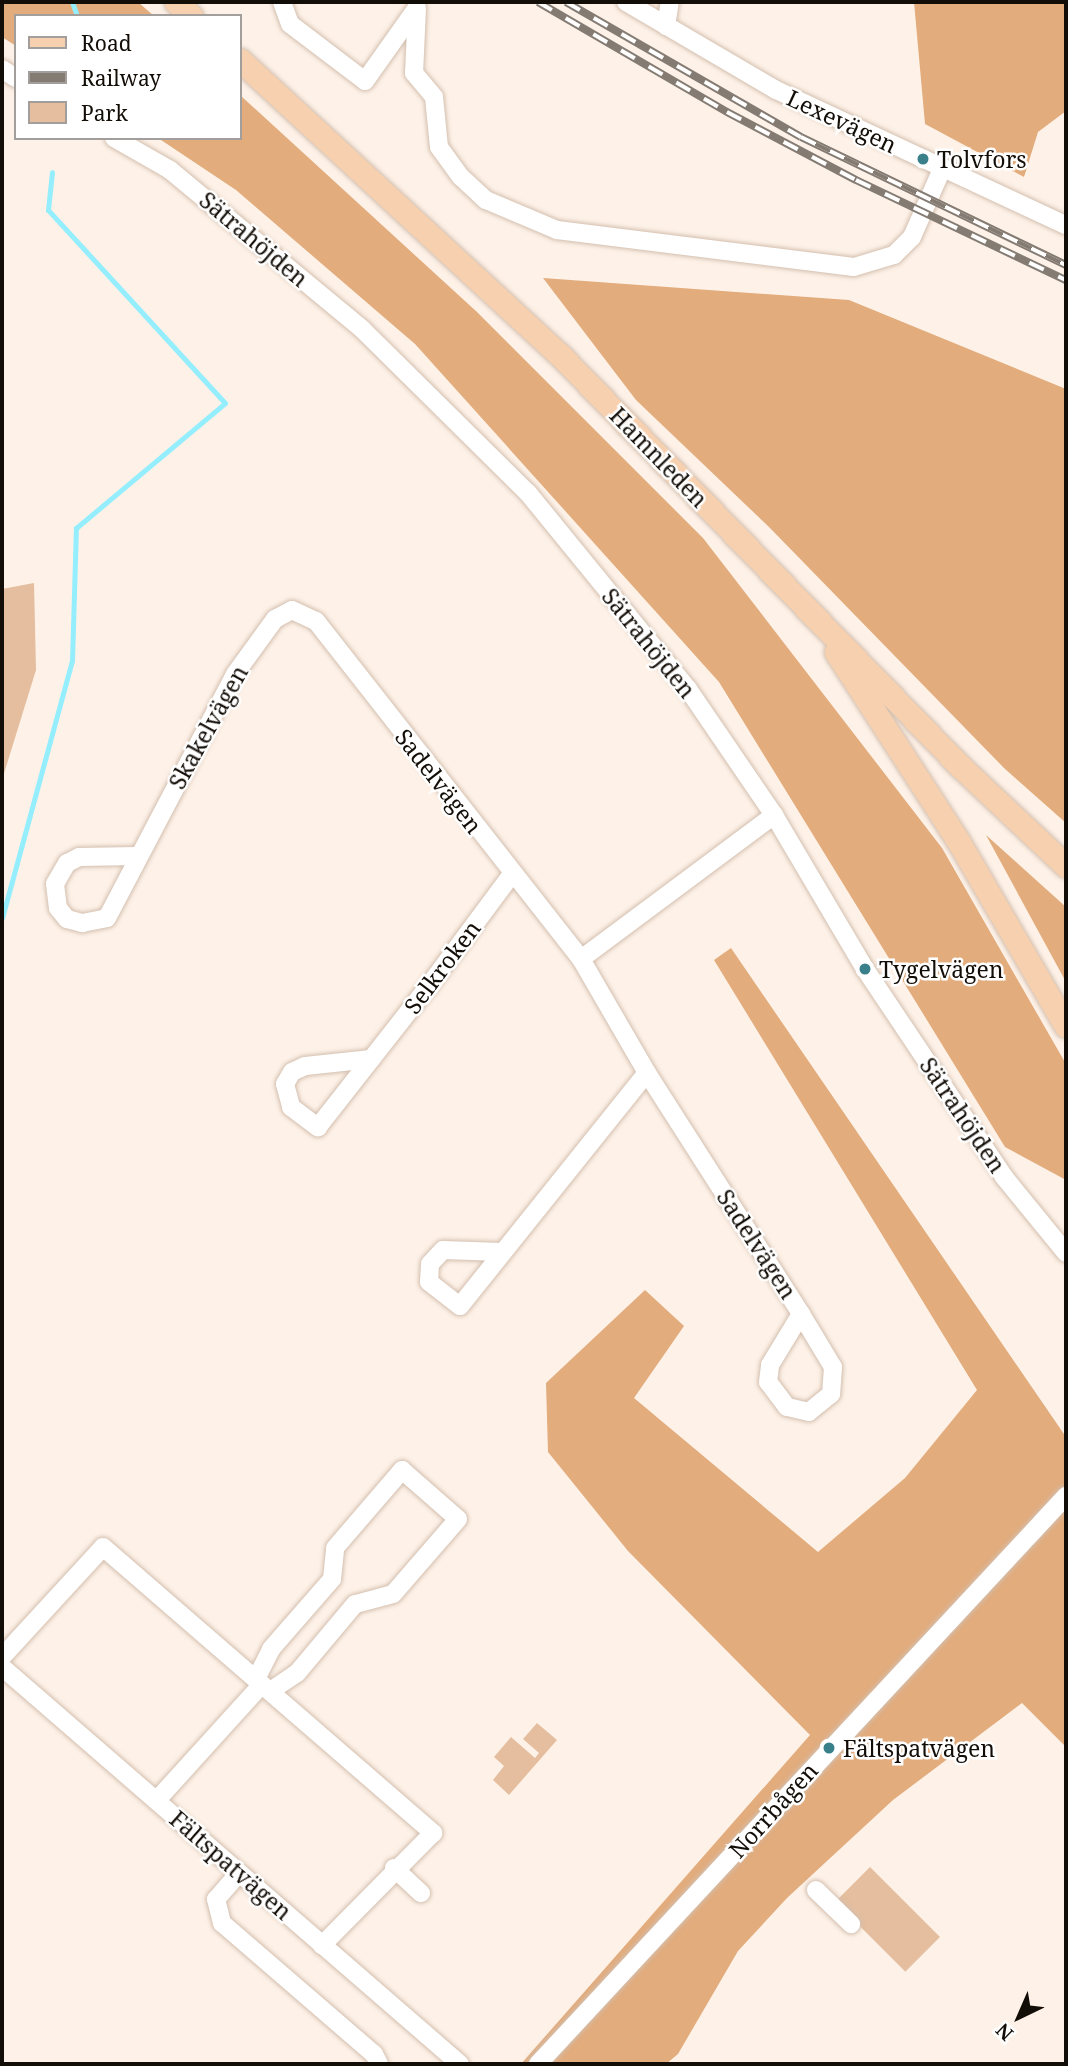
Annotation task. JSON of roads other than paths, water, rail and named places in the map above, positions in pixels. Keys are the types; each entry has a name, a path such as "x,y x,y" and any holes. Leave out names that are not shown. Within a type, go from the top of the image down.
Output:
{"main road":[{"path":"176,2 189,14"},
{"name":"Hamnleden","path":"242,62 560,355 961,766 1066,866"},
{"path":"808,608 957,839 1066,1026"}],"street":[{"path":"282,2 290,24 365,81 418,5"},
{"name":"Lexevägen","path":"626,2 776,90 1066,225"},
{"path":"666,26 670,2"},
{"path":"418,5 414,73 434,97 439,147 461,177 486,200 522,218 557,230 854,267 894,255 912,237 942,169"},
{"name":"Sätrahöjden","path":"118,140 170,170 362,329 528,493 688,689 774,815 865,969 1004,1177 1066,1253"},
{"name":"Skakelvägen","path":"137,856 79,857 67,863 55,884 58,908 68,919 82,923 107,918 137,856 235,674 275,619 292,610"},
{"name":"Sadelvägen","path":"292,610 316,621 581,959 647,1073 802,1314 833,1367 835,1381 821,1406 808,1412 787,1407 768,1382 770,1365 802,1314"},
{"path":"581,959 774,815"},
{"name":"Selkroken","path":"371,1059 304,1066 292,1072 285,1084 291,1107 318,1127 371,1059 512,874"},
{"path":"502,1252 647,1073"},
{"path":"157,1800 263,1685 297,1673 355,1604 393,1594 458,1519 402,1470 335,1548 332,1579 271,1649 263,1685"},
{"name":"Norrbågen","path":"538,2064 1066,1496"},
{"path":"2,1657 103,1547 433,1833 394,1868 322,1945"},
{"name":"Fältspatvägen","path":"2,1667 460,2064"},
{"path":"394,1868 421,1893"},
{"path":"239,1873 216,1899 222,1923 374,2054 379,2064"},
{"path":"816,1889 851,1924"}],"waterway":[{"path":"72,2 76,14"},
{"path":"2,918 72,661 76,528 225,403 48,210 52,172"}],"railway":[{"path":"538,2 727,112 856,180 1066,280"},
{"path":"566,2 801,137 1066,265"}],"place":[{"name":"Tolvfors","path":"923,159"},
{"name":"Tygelvägen","path":"865,969"},
{"name":"Fältspatvägen","path":"829,1748"}]}
